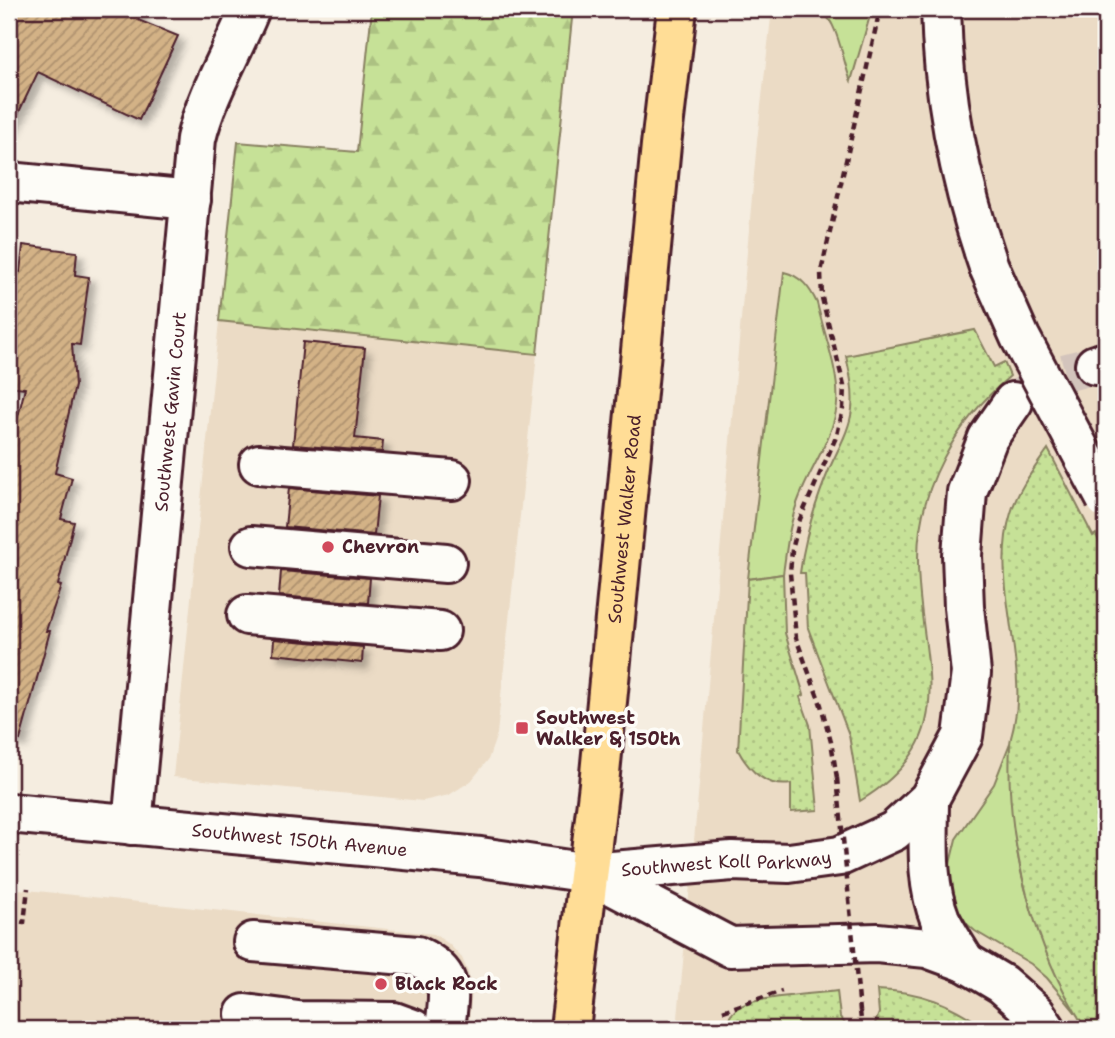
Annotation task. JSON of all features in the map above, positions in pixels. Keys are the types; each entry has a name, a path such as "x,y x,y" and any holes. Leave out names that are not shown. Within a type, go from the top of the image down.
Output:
{"main road":[{"name":"Southwest Walker Road","path":"570,1029 589,873 661,145 677,9"}],"street":[{"name":"Southwest Gavin Court","path":"132,825 196,139 200,120 250,9"},
{"path":"941,9 943,64 960,172 989,267 1020,337 1106,499"},
{"path":"9,182 191,200"},
{"name":"Southwest Koll Parkway","path":"589,873 732,861 789,863 840,856 894,831 929,799 963,736 970,686 962,555 967,492 988,438 1013,402"},
{"path":"259,464 452,480"},
{"path":"251,546 446,562"},
{"path":"247,615 440,631"},
{"path":"929,799 929,849 934,899 941,920 965,962"},
{"name":"Southwest 150th Avenue","path":"9,813 480,857 589,873"},
{"name":"Southwest Koll Parkway","path":"589,873 730,947 877,943 927,948 965,962 1002,984 1035,1013 1046,1029"},
{"path":"253,942 417,956 434,963 445,977 449,996 445,1029"},
{"path":"245,1014 298,1021 394,1022 413,1029"}],"path":[{"path":"862,1029 837,778 821,705 796,638 790,573 792,550 800,519 837,435 843,409 844,386 822,298 821,272 880,9"},
{"path":"9,921 23,923 28,888"},
{"path":"856,988 869,987"},
{"path":"723,1011 781,991 793,990"}],"shaded area":[{"path":"772,9 1106,9 1106,1029 677,1029 757,141"},
{"path":"219,321 537,354 497,734 488,760 471,781 449,795 423,801 173,777"},
{"path":"9,888 434,934 449,944 462,958 468,972 472,992 468,1029 9,1029"}],"green space":[{"path":"372,9 573,9 537,354 219,321 238,142 357,152"},
{"path":"798,9 872,9 851,81 838,38 828,18 821,12 813,11 797,18"},
{"path":"784,272 804,283 817,303 834,367 837,404 828,437 795,510 783,574 748,579"},
{"path":"975,330 994,367 1004,362 1010,376 973,414 957,436 943,458 924,508 918,561 930,694 926,723 915,750 894,776 860,801 849,735 808,628 805,573 800,573 816,505 851,416 852,389 846,356"},
{"path":"1048,449 1093,536 1096,534 1106,560 1106,1029 1086,1029 1051,965 1027,893 1012,818 1010,745 1016,714 1017,687 1005,576 1006,534 1018,496"},
{"path":"783,574 785,633 804,695 800,697 810,725 818,810 791,812 791,784 782,785 767,781 753,771 738,750 748,579"},
{"path":"1010,743 1013,816 1021,871 1041,936 1076,1013 1047,978 1031,964 967,924 955,904 948,872 956,839 994,784"},
{"path":"877,990 922,996 961,1012 987,1029 873,1029 879,1013"},
{"path":"837,991 840,1017 849,1029 724,1029 734,1011 747,1004 771,998"}],"building":[{"path":"9,9 142,9 138,20 178,36 139,120 38,72 9,133"},
{"path":"23,245 77,252 75,275 89,277 80,345 72,344 75,386 55,473 72,478 61,519 74,522 58,585 61,586 46,631 50,631 20,740 9,738 9,453 25,388 9,386 9,271 20,272"},
{"path":"303,342 365,348 355,438 383,441 382,452 293,445"},
{"path":"289,488 378,496 374,535 285,527"},
{"path":"281,571 370,578 368,603 279,596"},
{"path":"274,639 363,647 362,663 273,654"}],"tunnel":[{"path":"1015,400 1060,374 1095,365"}],"place":[{"name":"Chevron","path":"328,547"},
{"name":"Southwest Walker & 150th","path":"522,728"},
{"name":"Black Rock","path":"381,984"}]}
